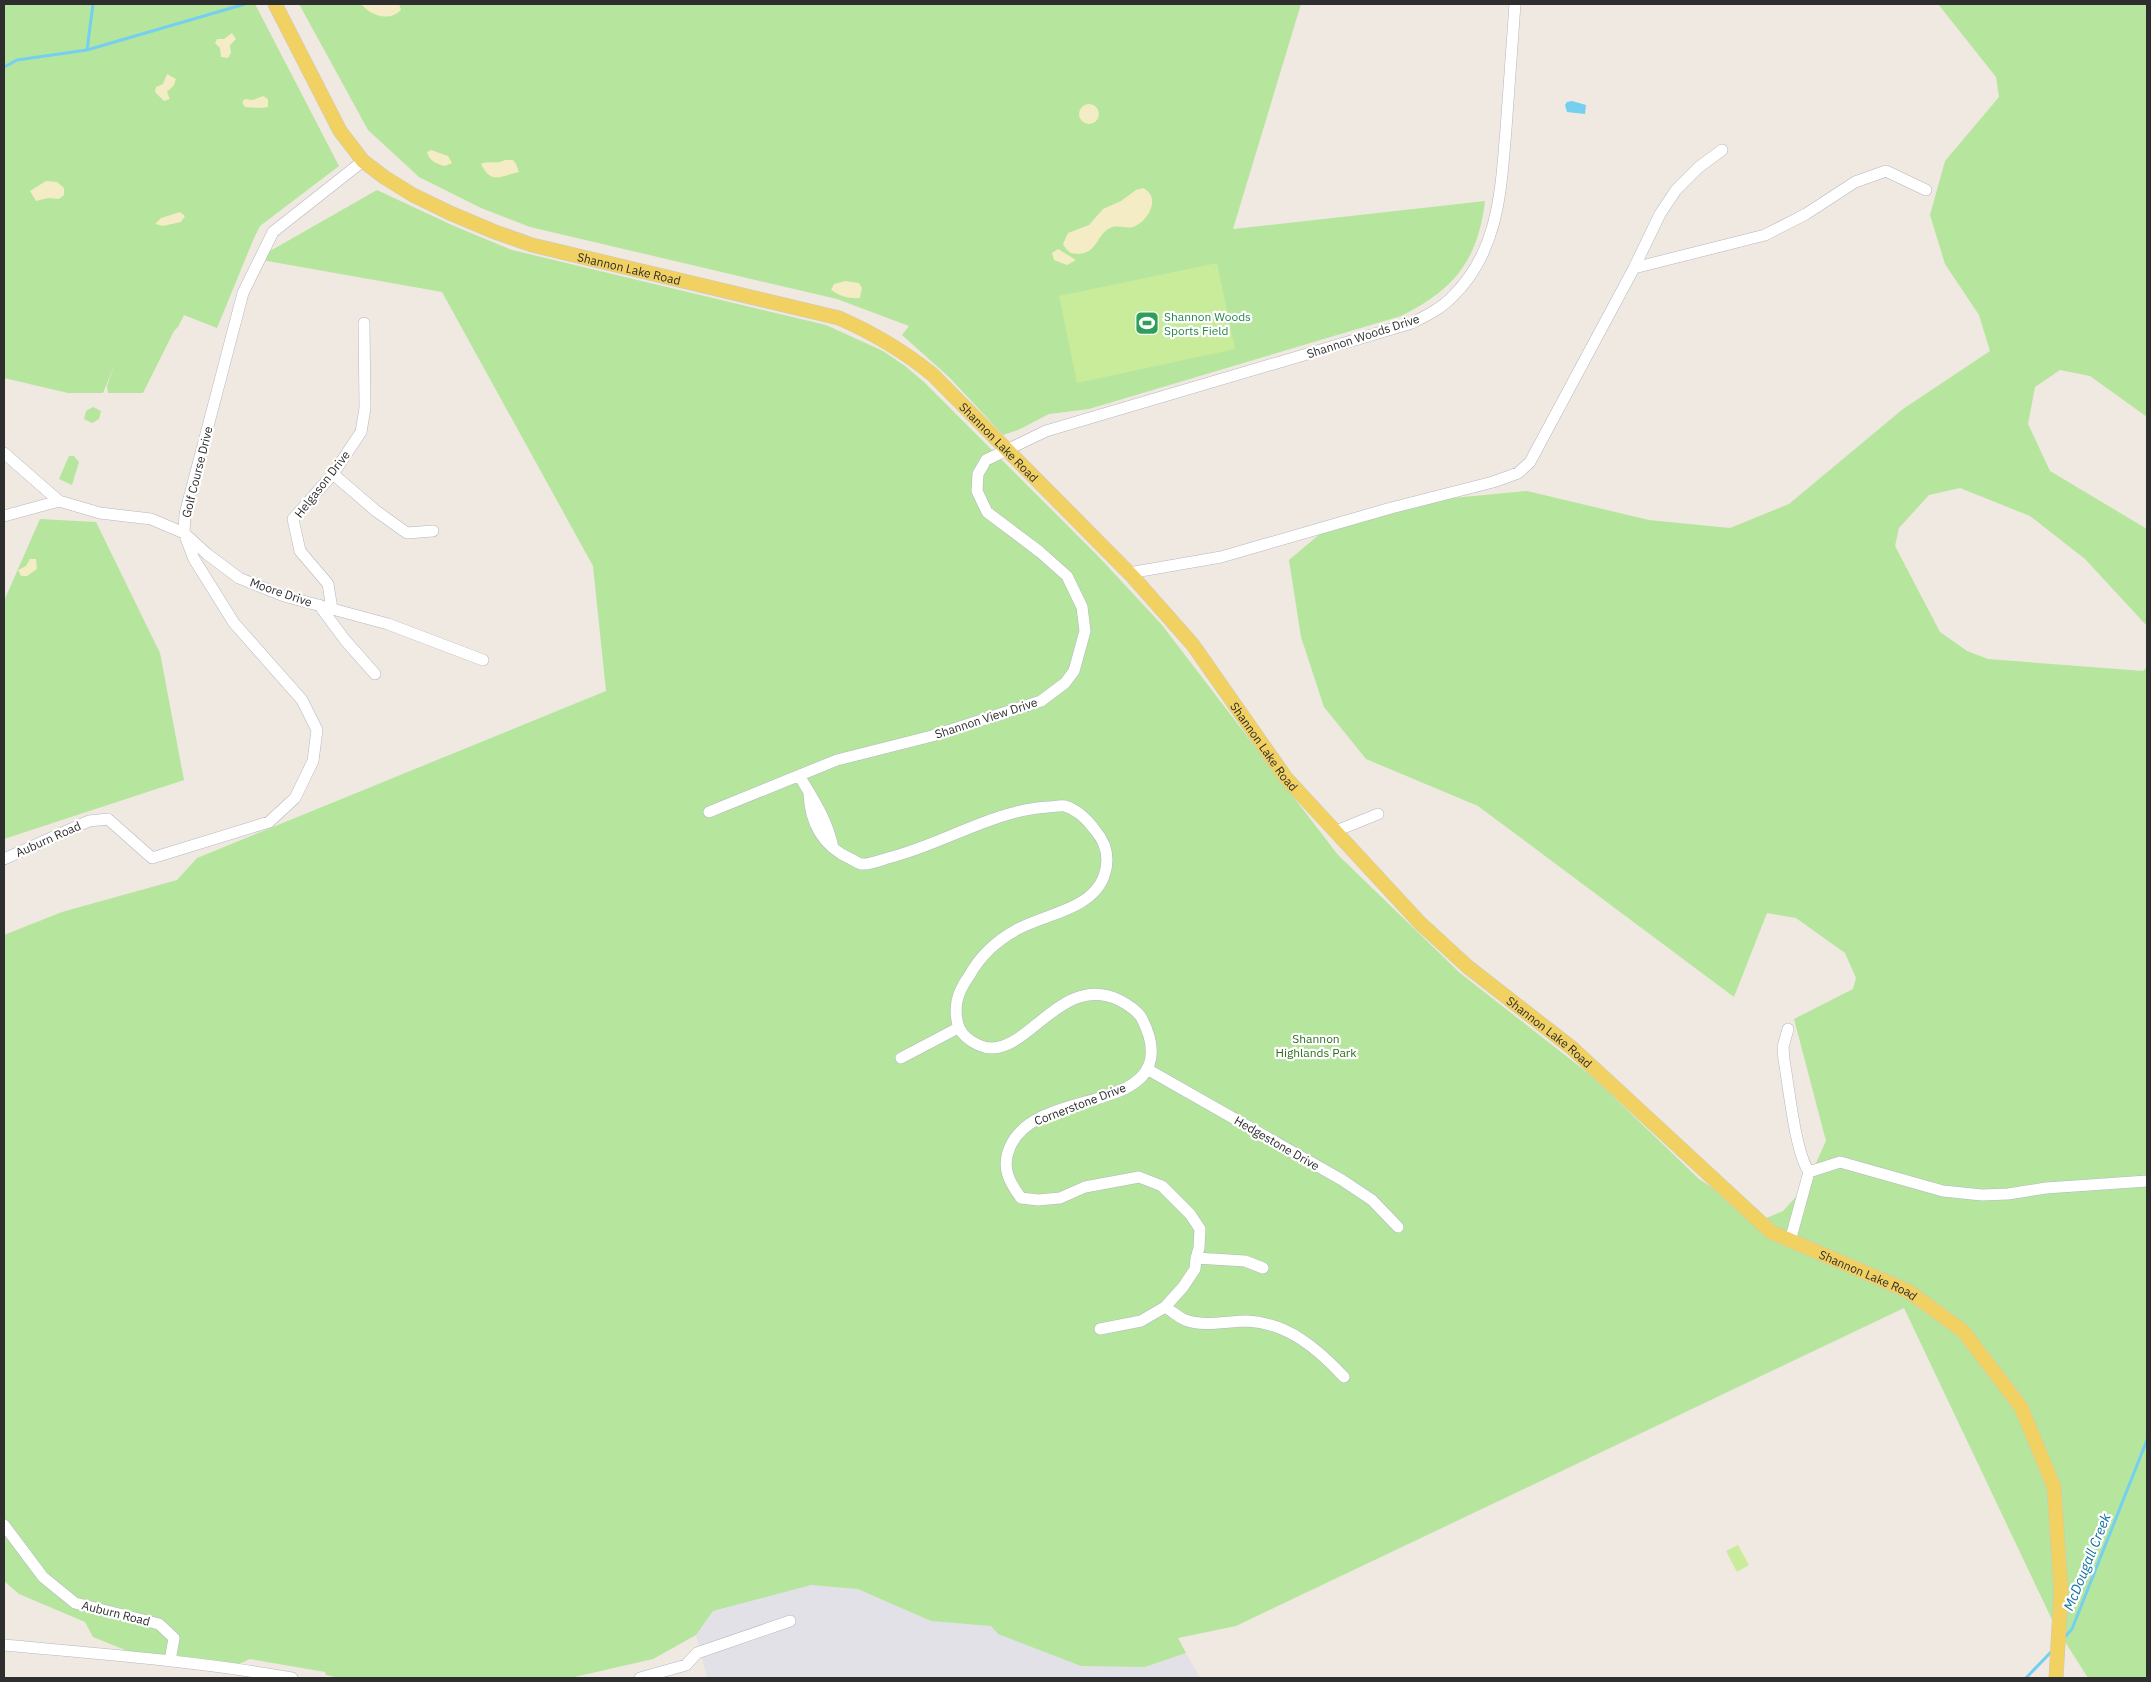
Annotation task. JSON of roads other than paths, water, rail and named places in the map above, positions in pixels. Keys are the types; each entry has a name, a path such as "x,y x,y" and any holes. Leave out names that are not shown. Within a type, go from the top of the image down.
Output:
{"main road":[{"name":"Shannon Lake Road","path":"275,4 340,131 363,161 413,195 450,213 532,245 839,318 865,330 911,357 934,375 1129,573 1193,645 1286,778 1420,923 1468,967 1572,1048 1771,1232 1908,1291 1963,1331 2020,1406 2054,1487 2061,1592 2056,1678"}],"street":[{"name":"Shannon Woods Drive","path":"1007,451 1046,431 1412,323 1432,313 1453,297 1471,275 1483,254 1501,196 1515,4"},
{"path":"1129,573 1221,557 1391,508 1493,482 1518,472 1530,462 1634,268 1660,214 1676,190 1699,167 1722,150"},
{"name":"Golf Course Drive","path":"195,844 269,822 295,798 313,761 317,730 302,700 234,623 194,559 184,533 185,514 243,293 273,232 363,161"},
{"path":"1634,268 1765,235 1806,214 1855,182 1886,171 1926,190"},
{"name":"Helgason Drive","path":"332,609 328,584 300,551 293,519 333,474 361,432 365,408 364,322"},
{"name":"Shannon View Drive","path":"709,812 800,777 837,760 932,736 1041,701 1065,683 1074,671 1085,631 1082,607 1067,576 1040,552 987,512 978,491 978,474 986,460 1007,451"},
{"path":"4,453 59,501"},
{"path":"333,474 376,511 407,533 433,531"},
{"path":"4,516 59,501"},
{"name":"Moore Drive","path":"59,501 100,513 151,519 184,533 207,554 240,578 284,596 388,624 483,660"},
{"path":"319,606 345,640 375,674"},
{"path":"800,777 809,793 810,809 823,840 844,856 862,864 897,856 1001,817 1035,808 1064,806 1083,815 1098,834 1107,853 1108,865 1102,882 1090,897 1071,907 1016,929 990,947 972,969 957,1000 956,1019 958,1028 966,1038 981,1047 1000,1049 1022,1036 1048,1014 1070,1000 1088,994 1110,996 1126,1004 1139,1014 1153,1050 1147,1069"},
{"path":"1336,831 1378,814"},
{"name":"Auburn Road","path":"4,858 89,821 108,819 152,858 195,844"},
{"path":"901,1058 958,1028"},
{"path":"1788,1029 1783,1047 1784,1060 1799,1149 1809,1172 1790,1241"},
{"name":"Hedgestone Drive","path":"1147,1069 1342,1180 1372,1200 1398,1227"},
{"name":"Cornerstone Drive","path":"1100,1329 1141,1321 1165,1307 1183,1287 1195,1269 1200,1229 1190,1214 1162,1186 1139,1177 1085,1187 1060,1198 1038,1200 1021,1198 1008,1180 1005,1163 1008,1149 1016,1135 1033,1121 1064,1108 1128,1088 1147,1069"},
{"path":"1809,1172 1840,1162 1943,1191 1982,1195 2008,1194 2046,1188 2147,1181"},
{"path":"1196,1258 1245,1261 1262,1268"},
{"path":"1165,1307 1185,1320 1201,1323 1248,1321 1276,1327 1305,1340 1325,1357 1344,1378"},
{"name":"Auburn Road","path":"4,1525 43,1577 74,1603 159,1624 174,1638 170,1661"},
{"path":"640,1678 686,1665 697,1654 790,1621"},
{"path":"4,1645 170,1661 292,1678"}],"water":[{"path":"1572,101 1586,105 1585,114 1567,112 1565,105 1567,102"}],"waterway":[{"path":"87,50 93,4"},
{"path":"4,67 17,60 87,50 245,4"},
{"name":"McDougall Creek","path":"2063,1639 2072,1629 2147,1440"},
{"name":"McDougall Creek","path":"2026,1678 2052,1651"}],"place":[{"name":"Shannon Woods Sports Field","path":"1147,323"}],"park label":[{"name":"Shannon Highlands Park","path":"1316,1045"}]}
